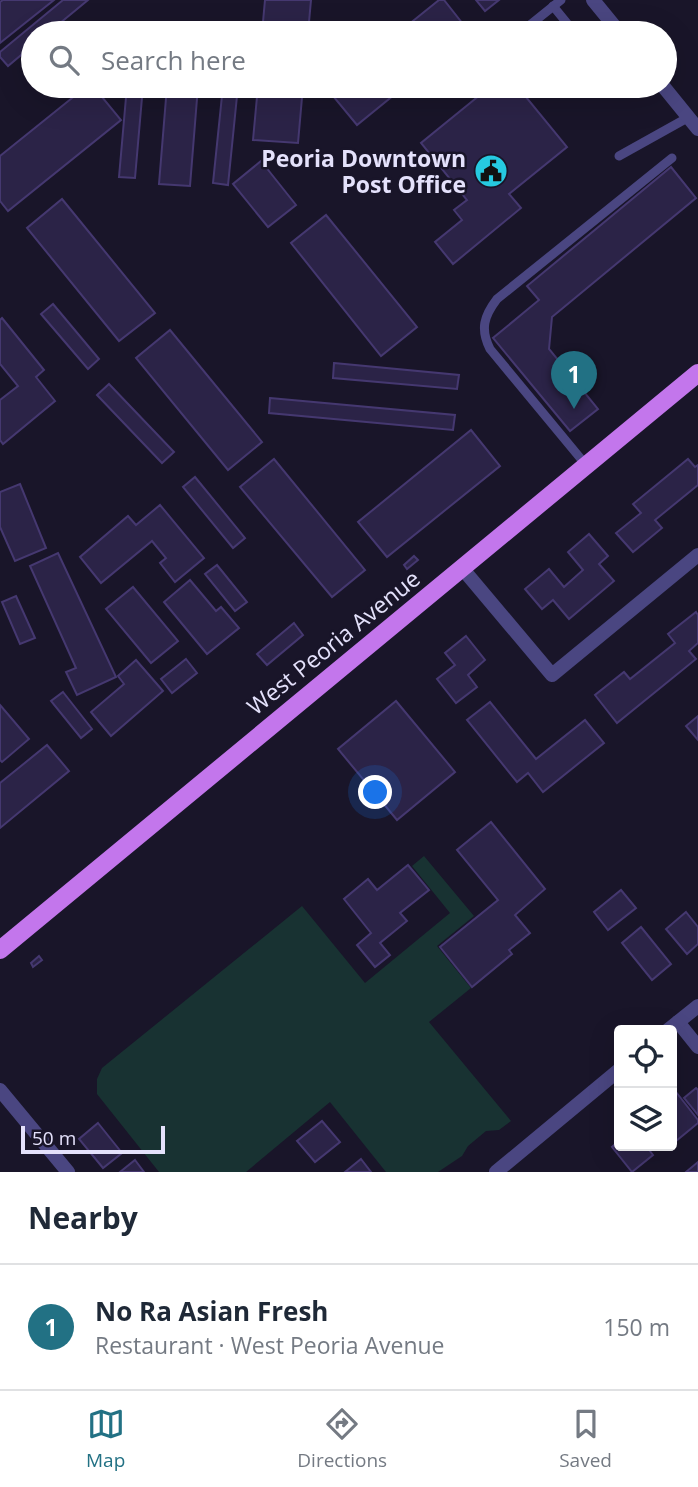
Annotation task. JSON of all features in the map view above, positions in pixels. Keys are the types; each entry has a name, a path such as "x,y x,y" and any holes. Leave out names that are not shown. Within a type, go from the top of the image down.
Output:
{"main road":[{"name":"West Peoria Avenue","path":"0,950 698,373"}],"street":[{"path":"593,0 610,21"},
{"path":"673,98 693,123"},
{"path":"462,568 552,675 698,555"},
{"path":"674,1025 698,1006"},
{"path":"677,1029 698,1047"},
{"path":"496,1172 614,1074"},
{"path":"0,1090 68,1172"}],"lane":[{"path":"535,21 557,3 568,21"},
{"path":"620,156 693,123"},
{"path":"586,466 490,349 483,336 484,321 497,299 672,158"}],"green space":[{"path":"424,856 474,916 437,946 471,988 429,1022 511,1121 499,1130 486,1131 468,1146 462,1156 438,1172 386,1172 330,1102 246,1172 159,1172 97,1094 97,1079 102,1068 302,906 365,983 450,913 412,866"}],"building":[{"path":"54,0 28,21 21,21 21,26 0,43 0,2"},
{"path":"63,0 88,0 63,21 38,21"},
{"path":"265,0 311,0 309,21 263,21"},
{"path":"439,0 444,0 461,21 413,21"},
{"path":"476,0 499,0 485,11"},
{"path":"21,35 21,55 8,66 0,57 0,52"},
{"path":"72,98 103,98 121,120 8,211 0,201 0,156"},
{"path":"126,98 142,98 135,178 119,177"},
{"path":"166,98 197,98 190,186 159,184"},
{"path":"222,98 237,98 228,185 213,183"},
{"path":"257,98 302,98 298,143 253,140"},
{"path":"335,98 390,98 357,125"},
{"name":"Peoria Downtown Post Office","path":"476,98 527,98 567,147 509,194 521,208 453,264 435,242 462,220 454,210 467,200 421,143"},
{"path":"261,161 296,205 268,227 233,184"},
{"path":"671,167 696,198 552,317 549,349 598,409 570,431 493,338 539,300 527,286"},
{"path":"62,199 155,313 119,341 27,228"},
{"path":"326,215 417,327 381,356 291,243"},
{"path":"53,304 99,359 88,369 41,314"},
{"path":"2,318 44,370 36,377 55,401 3,444 0,440 0,400 18,386 0,364"},
{"path":"170,330 262,442 228,470 136,358"},
{"path":"334,363 459,375 457,389 333,378"},
{"path":"109,384 174,452 162,463 97,395"},
{"path":"270,398 455,415 453,430 269,413"},
{"path":"471,430 500,466 387,557 358,522"},
{"path":"274,459 365,570 332,597 240,487"},
{"path":"688,459 695,467 698,465 698,485 655,520 662,528 633,552 616,533 641,513 633,504"},
{"path":"195,477 245,538 233,548 183,487"},
{"path":"20,484 46,548 15,561 0,527 0,492"},
{"path":"160,505 204,558 175,582 160,563 166,558 152,541 101,583 80,557 128,516 136,525"},
{"path":"589,534 608,556 599,564 614,581 569,619 553,600 542,609 525,589 549,569 564,587 583,570 568,552"},
{"path":"58,553 116,677 77,695 66,672 76,668 30,566"},
{"path":"414,556 418,560 407,569 404,565"},
{"path":"217,565 247,602 235,611 205,574"},
{"path":"190,580 216,611 221,607 239,628 207,654 164,602"},
{"path":"133,587 178,641 151,663 106,609"},
{"path":"16,596 35,638 20,644 2,602"},
{"path":"696,612 698,643 689,651 696,659 617,723 595,695 624,672 630,679 675,643 668,634"},
{"path":"294,623 303,635 267,665 257,654"},
{"path":"466,636 485,660 468,675 477,687 456,703 437,679 455,665 445,653"},
{"path":"186,659 197,673 172,693 161,679"},
{"path":"136,660 163,691 111,736 91,712 124,684 118,676"},
{"path":"63,692 92,729 81,738 51,701"},
{"path":"396,701 455,772 397,820 338,749"},
{"path":"490,702 536,759 585,720 604,743 543,792 528,773 517,782 467,720"},
{"path":"0,705 29,739 2,762 0,760"},
{"path":"698,716 698,740 686,726"},
{"path":"47,745 69,771 0,828 0,783"},
{"path":"491,822 545,889 515,915 530,933 509,950 512,954 472,987 440,947 498,900 457,850"},
{"path":"408,865 429,890 400,913 407,921 380,943 390,955 375,967 357,945 371,933 344,899 368,879 377,890"},
{"path":"621,890 636,908 608,930 594,912"},
{"path":"686,912 698,927 698,944 687,954 666,929"},
{"path":"641,927 671,964 652,980 622,943"},
{"path":"39,956 42,960 33,967 31,963"},
{"path":"696,1088 698,1090 698,1115 684,1098"},
{"path":"677,1093 698,1120 698,1123 677,1140"},
{"path":"322,1121 340,1142 315,1162 297,1141"},
{"path":"98,1123 122,1153 103,1168 79,1139"},
{"path":"615,1151 650,1151 653,1155 632,1172"},
{"path":"361,1159 371,1172 345,1172"},
{"path":"135,1160 144,1172 120,1172"},
{"path":"698,1162 698,1172 686,1172"}],"place":[{"name":"Peoria Downtown Post Office","path":"491,171"},
{"name":"No Ra Asian Fresh","path":"574,409"}]}
